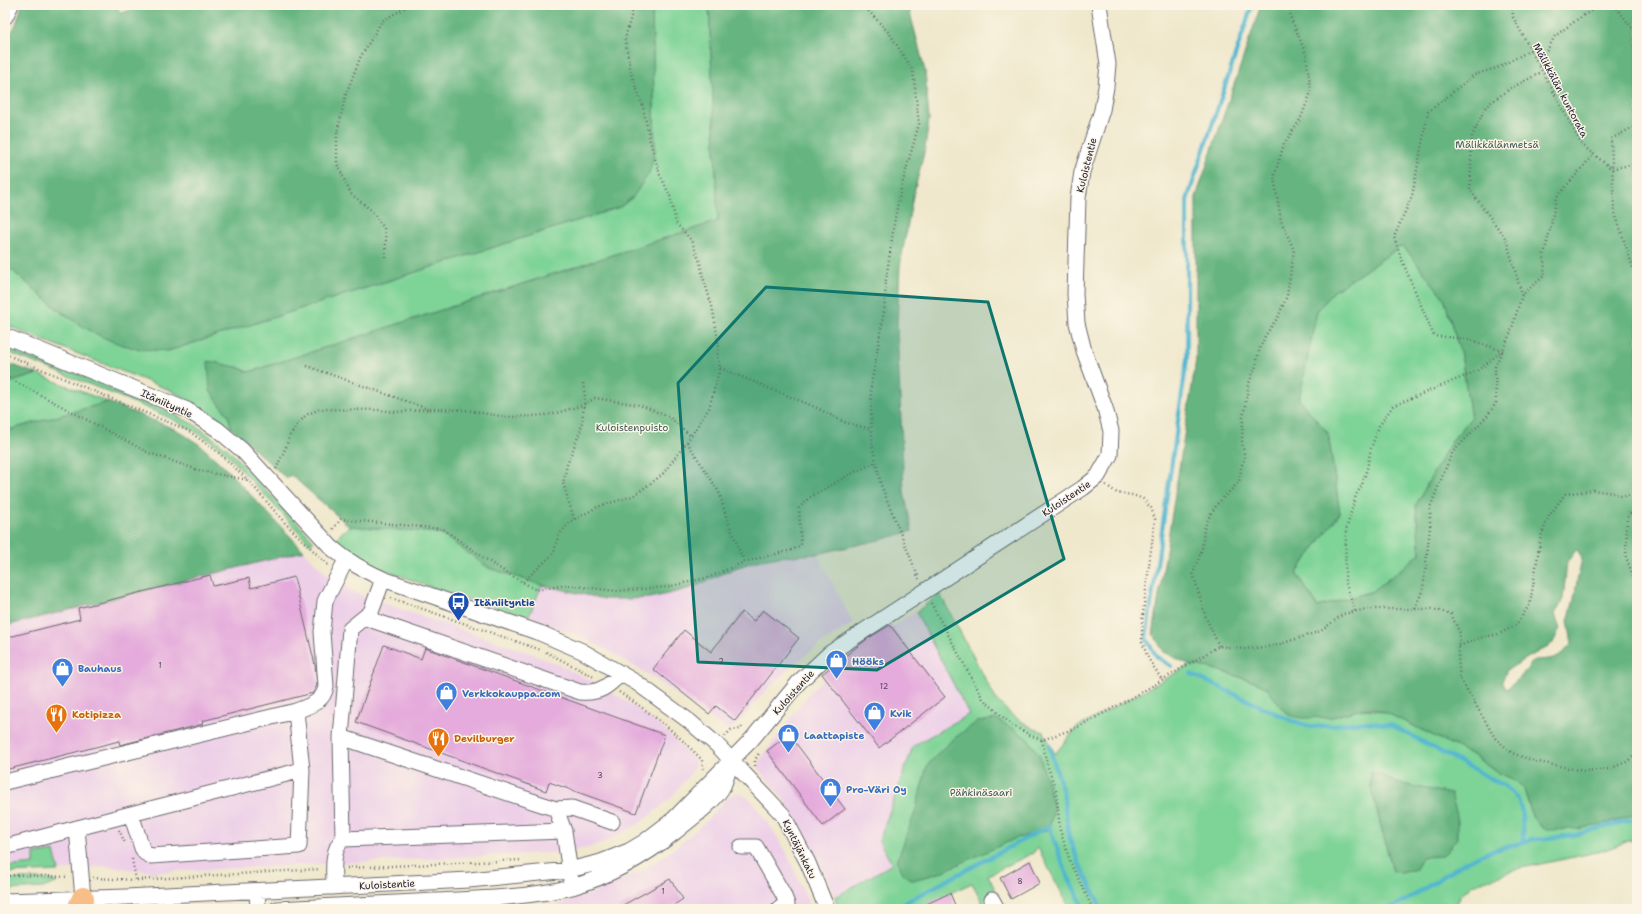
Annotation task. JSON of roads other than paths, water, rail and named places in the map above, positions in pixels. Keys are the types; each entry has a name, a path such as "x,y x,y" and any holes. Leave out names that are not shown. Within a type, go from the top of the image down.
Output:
{"street":[{"path":"5,17 11,5"},
{"name":"Kuloistentie","path":"5,901 83,905 257,891 506,877 569,870 614,857 644,842 674,819 731,760 800,682 830,653 924,590 1083,488 1098,476 1110,455 1111,431 1105,408 1084,351 1077,323 1075,294 1078,198 1082,172 1102,110 1108,64 1099,5"},
{"name":"Itäniityntie","path":"5,336 187,410 206,421 242,450 322,538 346,560 383,579 554,638 582,651 621,673 689,721 717,744 731,760"},
{"path":"5,782 296,712 317,702 325,693 326,686 322,632 325,601 346,560"},
{"path":"343,839 341,737 350,629 366,618 371,612 383,579"},
{"path":"366,618 580,692 590,693 600,691 609,686 621,673"},
{"path":"131,814 144,853 151,856 299,846 302,770 296,712"},
{"path":"341,737 556,809 572,808 612,822"},
{"name":"Kuloistentie","path":"277,909 440,905 502,898 572,886 593,880 621,868 650,851 697,814 723,787 731,760"},
{"name":"Kyntäjänkatu","path":"731,760 783,815 808,863 827,909"},
{"path":"5,847 302,770"},
{"path":"556,809 564,831 572,886"},
{"path":"77,828 83,905"},
{"path":"334,887 334,869 337,845 343,839 564,831"},
{"path":"741,847 756,847 783,894 787,904 779,909"},
{"path":"430,882 440,905"},
{"path":"425,905 430,882"},
{"path":"257,891 258,909"}],"waterway":[{"path":"1171,666 1157,657 1146,639 1187,359 1187,200 1252,5"},
{"path":"1191,674 1290,720 1312,727 1366,722 1391,725 1505,786 1518,799 1522,812 1523,842"},
{"path":"1049,745 1063,792 1069,837 1078,861 1102,909"},
{"path":"1387,909 1405,901 1467,861 1488,852 1531,840 1575,835 1637,818"},
{"path":"893,909 1049,826 1064,868 1084,909"}],"place":[{"name":"Itäniityntie","path":"458,622"},
{"name":"Hööks","path":"836,680"},
{"name":"Bauhaus","path":"63,688"},
{"name":"Verkkokauppa.com","path":"447,712"},
{"name":"Kvik","path":"874,732"},
{"name":"Kotipizza","path":"56,734"},
{"name":"Laattapiste","path":"788,754"},
{"name":"Devilburger","path":"438,758"},
{"name":"Pro-Väri Oy","path":"830,808"}],"park label":[{"name":"Mälikkälänmetsä","path":"1497,144"},
{"name":"Kuloistenpuisto","path":"632,427"},
{"name":"Pähkinäsaari","path":"981,792"}]}
